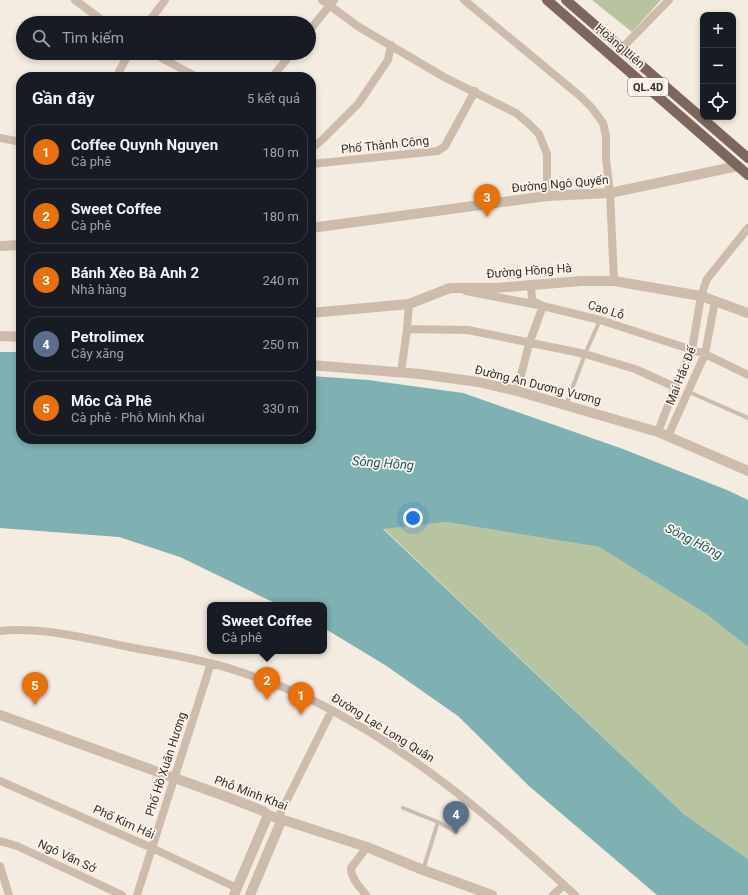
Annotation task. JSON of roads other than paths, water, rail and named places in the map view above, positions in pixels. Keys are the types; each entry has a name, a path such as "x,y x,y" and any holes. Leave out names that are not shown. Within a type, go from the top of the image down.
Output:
{"main road":[{"name":"Hoàng Liên","path":"547,0 748,174"},
{"name":"Hoàng Liên","path":"566,0 748,157"},
{"path":"611,55 622,48"},
{"path":"738,166 748,157"}],"street":[{"path":"75,0 97,16"},
{"path":"153,16 165,0"},
{"path":"464,0 592,108 603,123 606,136 606,159 610,192 614,282"},
{"path":"622,48 669,0"},
{"path":"316,20 328,2 359,27 391,45 400,52 444,77 516,113 539,134 547,154 547,196"},
{"name":"Phố Thành Công","path":"316,145 358,104 388,60 391,45"},
{"path":"118,72 124,60"},
{"path":"165,60 188,72"},
{"path":"276,72 286,60"},
{"name":"Phố Thành Công","path":"316,163 438,151 445,146 475,92"},
{"path":"0,138 16,141"},
{"name":"Đường Ngô Quyến","path":"316,227 547,196 610,192 738,166"},
{"name":"Mai Hắc Đế","path":"658,432 675,387 692,350 701,296 707,279 748,228"},
{"path":"0,246 16,246"},
{"name":"Đường Hồng Hà","path":"316,312 409,304 450,288 496,288 581,281 614,282 701,296 748,312"},
{"path":"517,391 529,344 543,306 532,301 530,285"},
{"name":"Cao Lỗ","path":"450,288 543,306 600,320 704,354 748,375"},
{"name":"Mai Hắc Đế","path":"668,436 689,392 704,354 715,300"},
{"path":"400,373 407,330 409,304"},
{"path":"407,330 468,330 529,344 584,354 635,369 675,387"},
{"path":"0,336 16,337"},
{"name":"Đường An Dương Vương","path":"316,365 478,382 517,391 658,432 748,471"},
{"name":"Đường Lạc Long Quân","path":"0,631 11,630 58,634 211,663 270,682 307,697 332,710 399,750 439,778 469,801 575,895"},
{"name":"Phố Hồ Xuân Hương","path":"137,895 211,663"},
{"path":"235,891 332,710"},
{"name":"Phỗ Minh Khai","path":"0,715 174,777 276,817 368,847 422,870 492,895"},
{"name":"Phố Kim Hải","path":"0,781 152,848 235,891"},
{"path":"250,895 276,817"},
{"name":"Ngô Văn Sở","path":"0,842 17,846 122,895"},
{"path":"366,895 354,879 351,868 368,847"},
{"path":"0,866 9,895"},
{"path":"553,895 564,885"}],"lane":[{"path":"566,405 584,354 600,320"},
{"path":"689,392 748,418"},
{"path":"403,808 438,822 456,832"},
{"path":"422,870 438,822"}],"water":[{"name":"Sông Hồng","path":"0,352 16,352 16,444 316,444 316,376 368,380 463,393 623,449 727,490 748,500 748,647 706,614 599,547 446,522 383,529 685,815 748,859 748,895 657,895 529,786 458,716 385,665 327,630 327,602 273,602 180,557 119,537 0,528"}],"place":[{"name":"Bánh Xèo Bà Anh 2","path":"487,217"},
{"name":"Sweet Coffee","path":"267,700"},
{"name":"Môc Cà Phê","path":"35,705"},
{"name":"Coffee Quynh Nguyen","path":"301,715"},
{"name":"Petrolimex","path":"456,834"}]}
